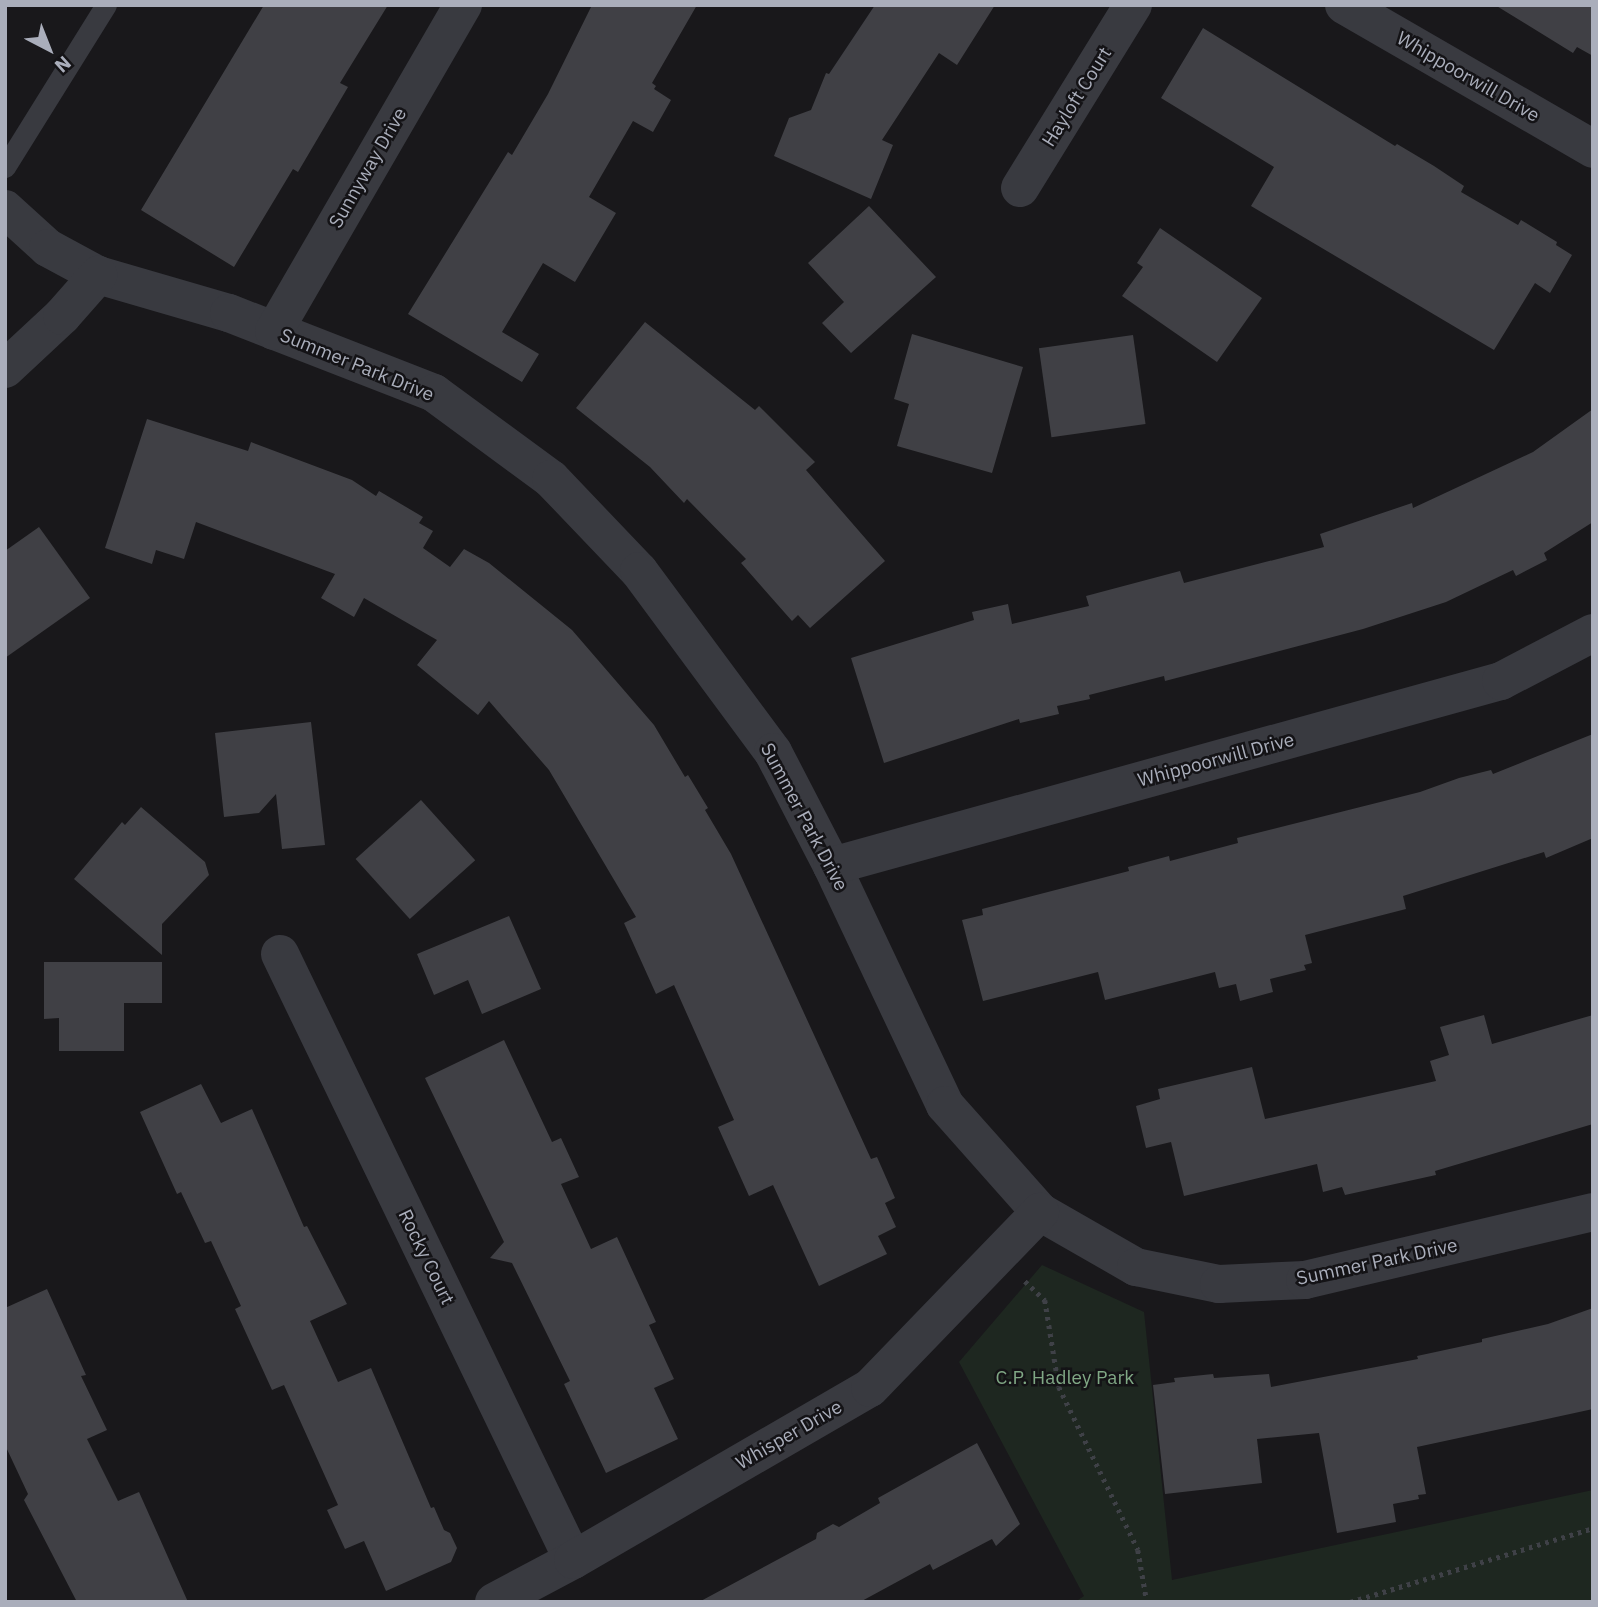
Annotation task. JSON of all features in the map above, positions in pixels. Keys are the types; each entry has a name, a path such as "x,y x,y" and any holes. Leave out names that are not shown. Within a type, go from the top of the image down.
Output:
{"street":[{"name":"Sunnyway Drive","path":"274,331 463,5"},
{"name":"Hayloft Court","path":"1020,188 1133,5"},
{"name":"Whippoorwill Drive","path":"1344,5 1593,149"},
{"name":"Summer Park Drive","path":"5,209 48,248 99,275 229,313 434,393 551,479 639,571 765,742 832,866 945,1105 1040,1212 1136,1267 1219,1283 1305,1280 1593,1212"},
{"path":"5,369 62,316 99,275"},
{"name":"Whippoorwill Drive","path":"832,866 1501,681 1593,633"},
{"name":"Rocky Court","path":"280,954 573,1560"},
{"name":"Whisper Drive","path":"495,1602 573,1560 870,1388 1040,1212"}],"lane":[{"path":"5,167 106,5"}],"path":[{"path":"995,1259 1017,1273 1045,1300 1059,1387 1138,1550 1147,1602"},
{"path":"1350,1602 1593,1528"}],"green space":[{"name":"C.P. Hadley Park","path":"1042,1265 1144,1312 1172,1580 1593,1490 1593,1602 1075,1602 1084,1596 959,1362"}],"building":[{"path":"264,5 388,5 340,83 348,87 298,172 293,169 234,267 141,210"},
{"path":"592,5 697,5 652,83 656,86 654,89 671,100 653,132 633,121 589,197 616,213 575,282 543,263 502,332 539,354 522,382 408,314 508,152 512,155 548,94"},
{"path":"875,5 995,5 957,65 939,53 882,140 893,145 871,199 774,156 789,118 811,110 826,73 829,74"},
{"path":"1495,5 1593,5 1593,56 1577,47 1573,53"},
{"path":"1203,28 1395,146 1397,144 1434,166 1464,186 1461,192 1518,225 1521,220 1557,242 1556,245 1572,255 1550,293 1535,283 1494,350 1251,206 1274,167 1161,98"},
{"path":"869,206 936,277 851,353 822,323 844,302 808,263"},
{"path":"1160,228 1262,298 1217,362 1122,296 1143,267 1137,263"},
{"path":"645,322 755,410 759,406 815,462 806,470 885,561 810,628 798,615 792,621 741,563 746,559 687,499 684,503 650,467 576,408"},
{"path":"912,334 1023,367 992,473 897,446 909,404 894,399"},
{"path":"1133,335 1146,424 1051,437 1039,348"},
{"path":"1593,409 1593,522 1544,553 1547,560 1516,576 1513,570 1446,602 1363,629 1165,681 1164,676 1089,695 1090,699 1057,706 1059,714 1020,723 1019,719 884,763 851,658 974,620 972,612 1008,604 1012,624 1089,606 1086,596 1180,571 1184,583 1324,547 1320,534 1412,503 1413,508 1533,452"},
{"path":"147,419 248,451 251,442 352,480 376,496 379,491 423,517 419,523 433,531 423,548 450,567 464,549 489,563 572,630 654,725 685,777 688,775 708,808 705,810 731,854 871,1159 877,1157 895,1198 885,1203 896,1227 878,1236 887,1254 819,1286 773,1185 749,1196 718,1127 734,1120 674,985 656,994 624,923 636,917 549,770 489,701 478,715 417,665 437,640 364,598 354,617 321,598 335,574 196,522 184,559 156,550 152,564 105,548"},
{"path":"39,527 90,598 5,658 5,551"},
{"path":"311,722 325,845 282,849 276,794 259,813 224,817 215,733"},
{"path":"1593,734 1593,838 1546,858 1544,852 1403,896 1406,909 1305,935 1312,963 1304,965 1306,970 1270,979 1273,992 1240,1001 1236,984 1219,988 1215,972 1105,1000 1098,972 983,1001 962,920 983,915 982,909 1129,871 1128,867 1169,856 1170,861 1238,843 1237,838 1420,792 1459,778 1491,770 1493,774"},
{"path":"421,800 475,860 410,919 356,859"},
{"path":"141,807 205,862 209,875 162,924 162,955 74,879 122,822 125,825"},
{"path":"509,916 541,989 482,1014 468,980 434,995 417,954"},
{"path":"44,962 162,962 162,1003 124,1003 124,1051 59,1051 59,1018 44,1019"},
{"path":"1484,1015 1492,1044 1593,1015 1593,1124 1435,1171 1436,1175 1345,1195 1342,1187 1323,1192 1317,1164 1184,1196 1171,1142 1146,1148 1136,1106 1160,1099 1158,1089 1252,1067 1265,1119 1436,1081 1430,1061 1449,1055 1440,1027"},
{"path":"504,1040 552,1142 561,1138 579,1177 561,1184 591,1249 617,1237 656,1322 649,1325 674,1379 654,1388 678,1439 606,1473 564,1384 570,1381 512,1263 490,1258 504,1242 425,1078"},
{"path":"201,1084 221,1123 252,1109 304,1227 307,1226 347,1304 310,1321 338,1382 371,1368 431,1508 434,1507 444,1530 450,1533 457,1548 451,1562 386,1591 364,1541 345,1549 327,1510 338,1505 284,1385 272,1390 235,1309 241,1306 211,1241 205,1243 181,1192 177,1194 140,1112"},
{"path":"47,1289 86,1375 81,1376 107,1430 87,1439 118,1501 139,1492 188,1602 77,1602 24,1500 28,1494 5,1445 5,1308"},
{"path":"1593,1308 1593,1409 1417,1447 1426,1494 1418,1495 1419,1499 1393,1504 1396,1522 1337,1533 1319,1433 1257,1439 1262,1483 1165,1494 1153,1385 1175,1382 1174,1378 1213,1374 1214,1378 1269,1374 1271,1387 1418,1359 1417,1356 1548,1324"},
{"path":"977,1443 1020,1524 996,1546 992,1539 933,1570 930,1564 860,1602 699,1602 816,1539 817,1533 833,1524 839,1527 880,1503 878,1498"}]}
